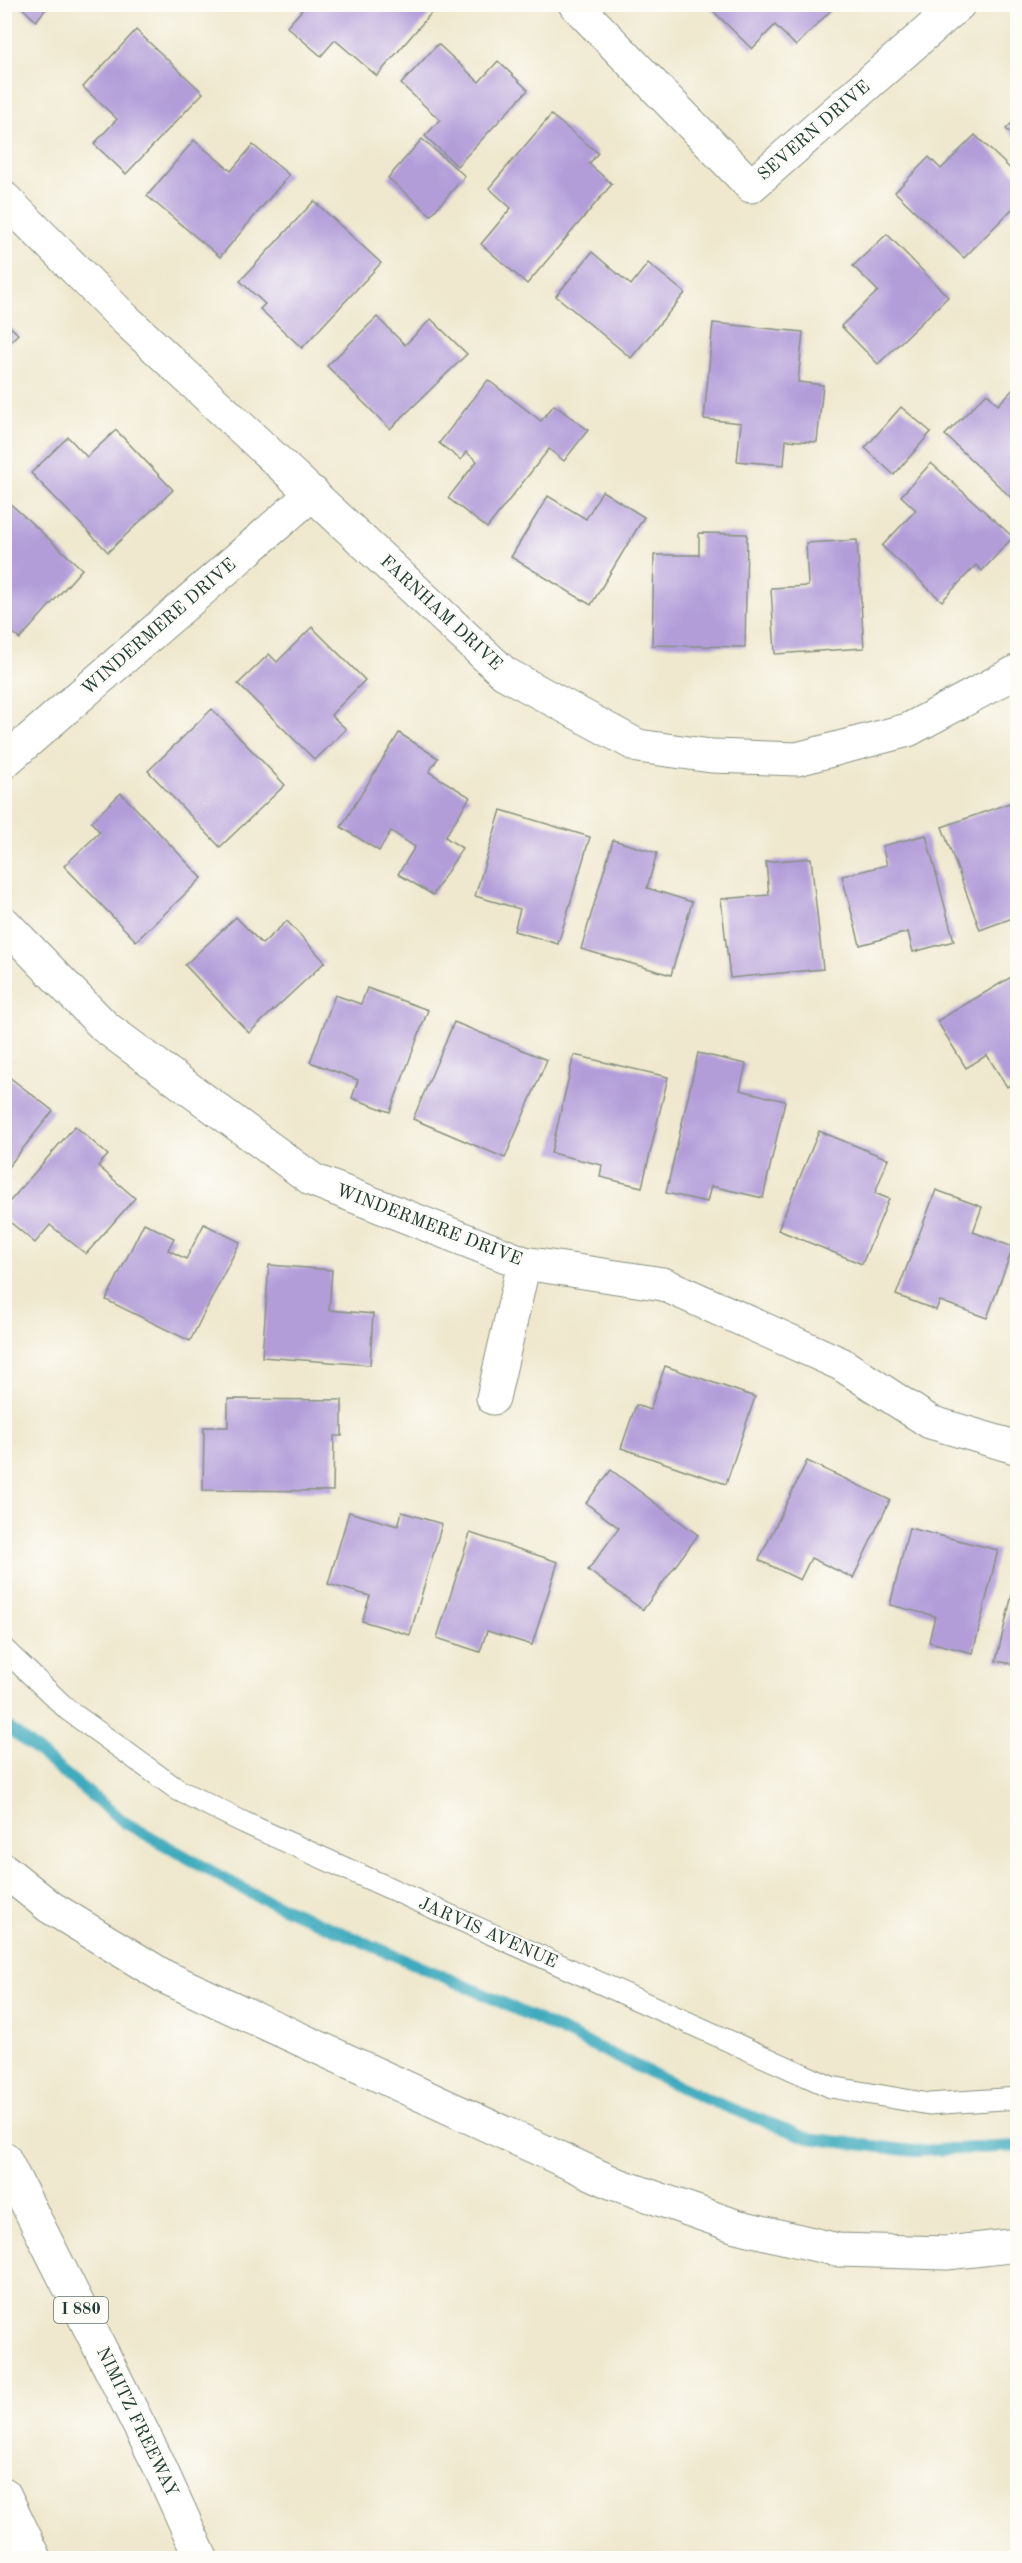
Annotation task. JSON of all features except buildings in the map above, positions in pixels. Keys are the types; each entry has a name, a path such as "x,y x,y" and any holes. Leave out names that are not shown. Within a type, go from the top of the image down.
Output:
{"main road":[{"name":"SEVERN DRIVE","path":"575,4 751,186 959,4"},
{"name":"FARNHAM DRIVE","path":"4,198 125,320 504,673 638,746 711,756 797,759 908,730 1017,671"},
{"name":"WINDERMERE DRIVE","path":"4,762 313,493"},
{"name":"WINDERMERE DRIVE","path":"4,923 105,1027 314,1180 524,1263 663,1284 841,1364 930,1422 1017,1448"},
{"path":"493,1398 524,1263"},
{"path":"4,1870 50,1907 165,1977 613,2183 736,2226 838,2250 947,2253 1017,2245"},
{"name":"NIMITZ FREEWAY","path":"4,2158 157,2461 201,2559"},
{"path":"157,2461 213,2559"},
{"path":"4,2494 35,2559"}],"lane":[{"name":"JARVIS AVENUE","path":"4,1649 68,1710 178,1790 256,1828 831,2087 929,2104 1017,2098"}],"waterway":[{"path":"4,1724 124,1822 252,1894 477,1991 704,2098 808,2138 914,2151 1018,2146"}]}
